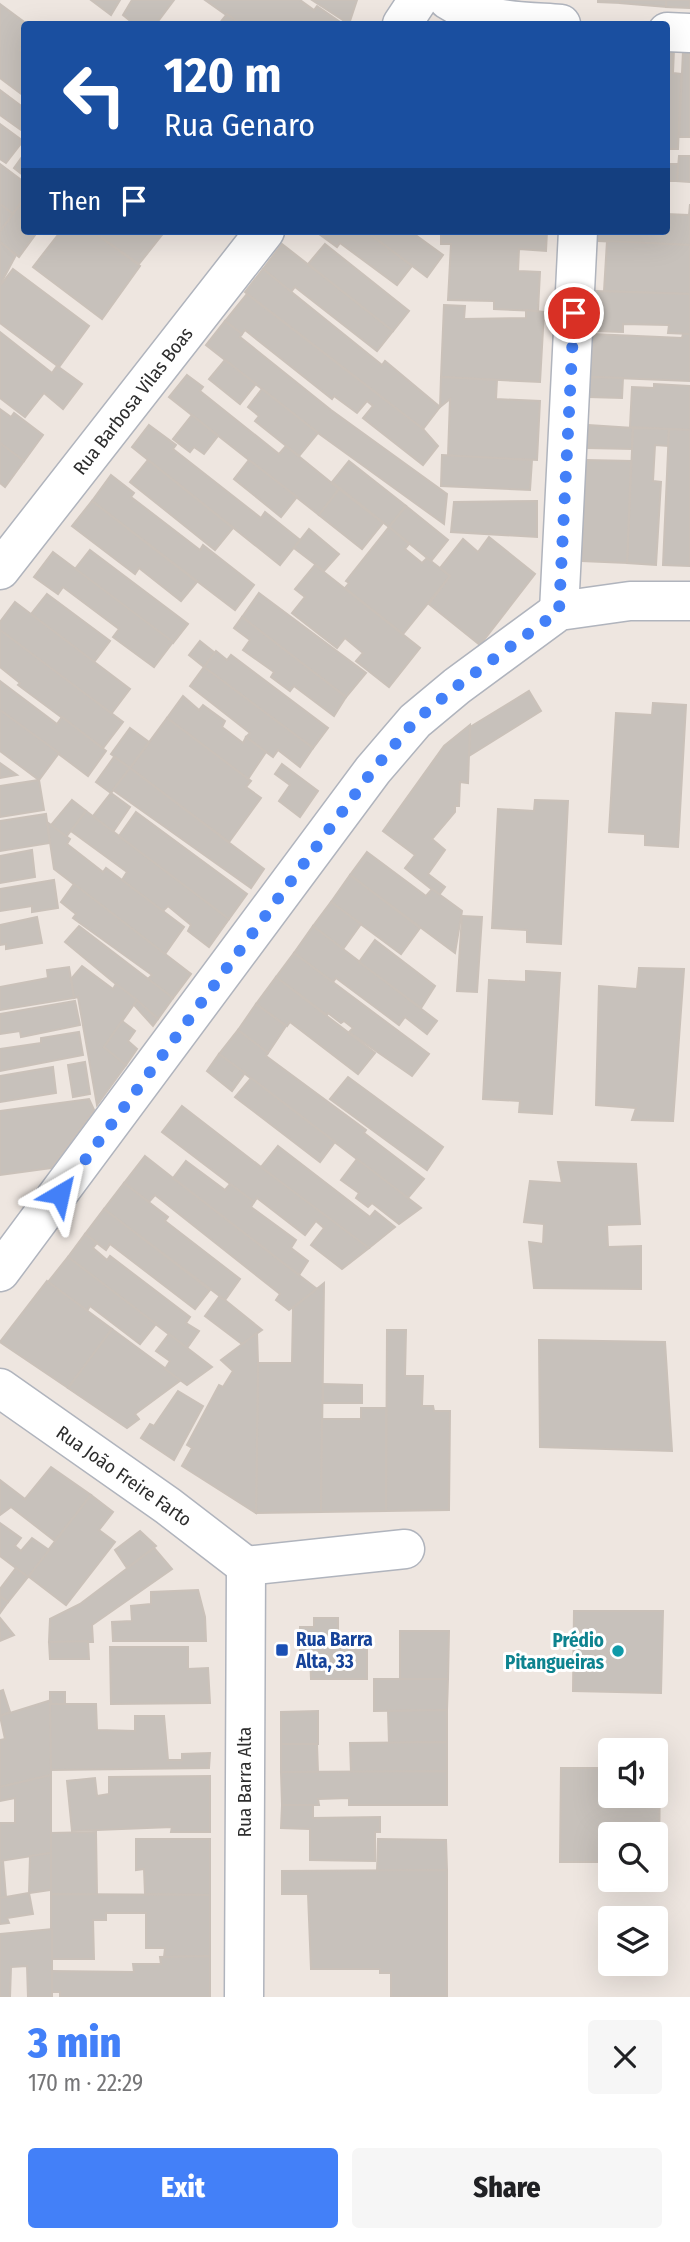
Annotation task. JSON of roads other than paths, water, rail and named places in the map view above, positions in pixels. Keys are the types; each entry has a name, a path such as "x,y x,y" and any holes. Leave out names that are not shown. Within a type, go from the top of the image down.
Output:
{"street":[{"path":"404,21 418,0"},
{"path":"456,5 494,18 528,21"},
{"path":"670,32 690,33"},
{"name":"Rua Barbosa Vilas Boas","path":"0,570 262,235"},
{"path":"559,611 578,235"},
{"path":"0,1272 373,770 415,721 457,686 559,611 631,601 690,601"},
{"name":"Rua João Freire Farto","path":"0,1388 168,1506 246,1566"},
{"path":"246,1566 405,1549"},
{"name":"Rua Barra Alta","path":"244,1997 246,1566"}],"place":[{"name":"Rua Barra Alta, 33","path":"282,1650"},
{"name":"Prédio Pitangueiras","path":"618,1651"}]}
